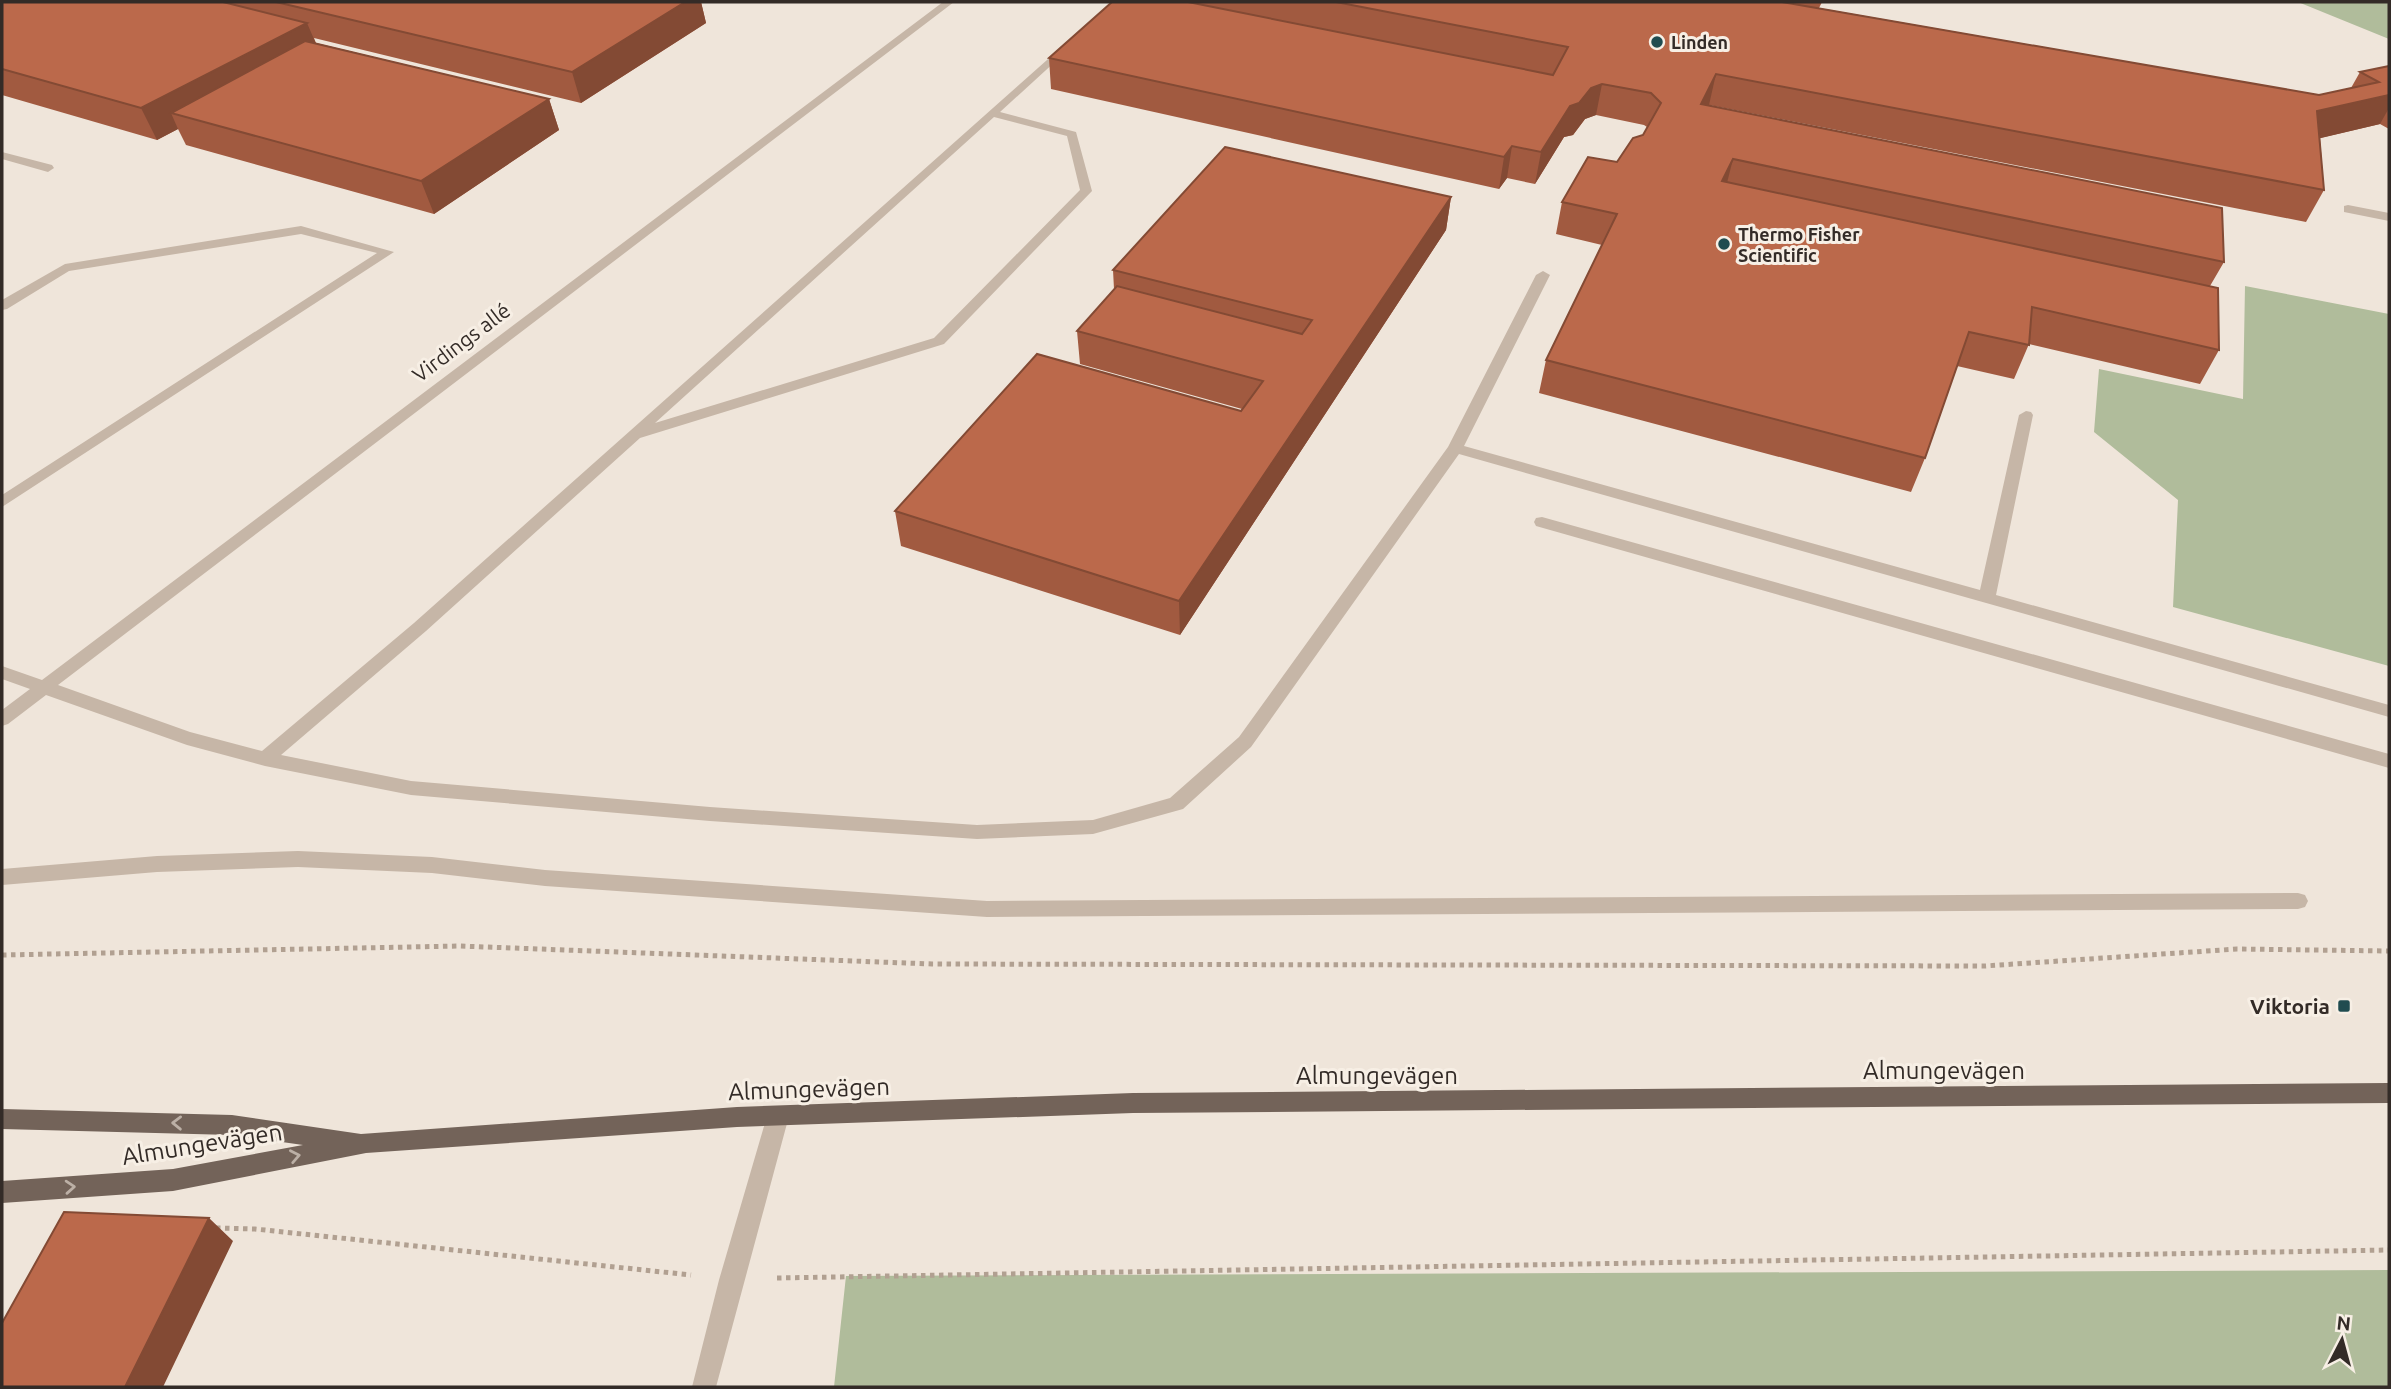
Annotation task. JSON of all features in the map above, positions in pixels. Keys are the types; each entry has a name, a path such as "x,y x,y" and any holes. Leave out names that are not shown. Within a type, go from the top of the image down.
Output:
{"main road":[{"name":"Almungevägen","path":"2,1192 173,1180 366,1143 778,1116 1133,1103 2389,1093"},
{"name":"Almungevägen","path":"2,1119 232,1125 366,1143"}],"street":[{"name":"Virdings allé","path":"2,719 950,2"},
{"path":"265,759 420,627 1081,33"},
{"path":"634,435 939,341 1086,191 1072,134 992,113"},
{"path":"2,155 48,168"},
{"path":"2348,209 2389,217"},
{"path":"2,306 65,268 301,230 388,253 2,502"},
{"path":"2,673 187,738 265,759 411,788 710,814 977,832 1093,827 1176,804 1245,742 1455,448 1544,275"},
{"path":"1987,598 2026,415"},
{"path":"1455,448 2389,711"},
{"path":"1542,522 2389,761"},
{"path":"2,877 157,864 298,859 432,865 545,878 862,903 987,909 2298,901"},
{"path":"704,1387 731,1280 778,1116"}],"path":[{"path":"2,955 460,946 932,964 1985,966 2236,949 2389,951"},
{"path":"214,1228 255,1229 731,1280 2389,1250"}],"green space":[{"path":"2298,2 2389,2 2389,39"},
{"path":"2245,286 2389,314 2389,666 2173,607 2178,500 2094,432 2099,369 2243,399"},
{"path":"2389,1270 2389,1387 834,1387 846,1276"}],"building":[{"path":"2,2 223,2 307,23 141,108 2,69"},
{"path":"276,2 685,2 572,72"},
{"name":"Thermo Fisher Scientific","path":"1112,2 1188,2 1553,75 1568,47 1336,2 1782,2 2319,95 2379,82 2360,72 2389,66 2389,95 2317,111 2324,190 1716,74 1701,104 2222,208 2224,262 1733,159 1722,181 2218,288 2219,350 2032,307 2029,345 1969,332 1925,458 1546,360 1617,214 1562,202 1588,157 1617,162 1633,138 1643,135 1661,103 1651,93 1602,84 1591,88 1579,103 1570,106 1541,152 1512,146 1504,157 1049,58"},
{"path":"305,41 549,99 421,181 171,113"},
{"path":"1225,147 1451,197 1179,601 895,511 1037,354 1241,411 1263,381 1077,331 1117,286 1302,334 1312,320 1113,270"},
{"path":"64,1212 209,1218 125,1387 2,1387 2,1323"}],"place":[{"name":"Linden","path":"1657,42"},
{"name":"Thermo Fisher Scientific","path":"1724,244"},
{"name":"Viktoria","path":"2344,1006"}]}
